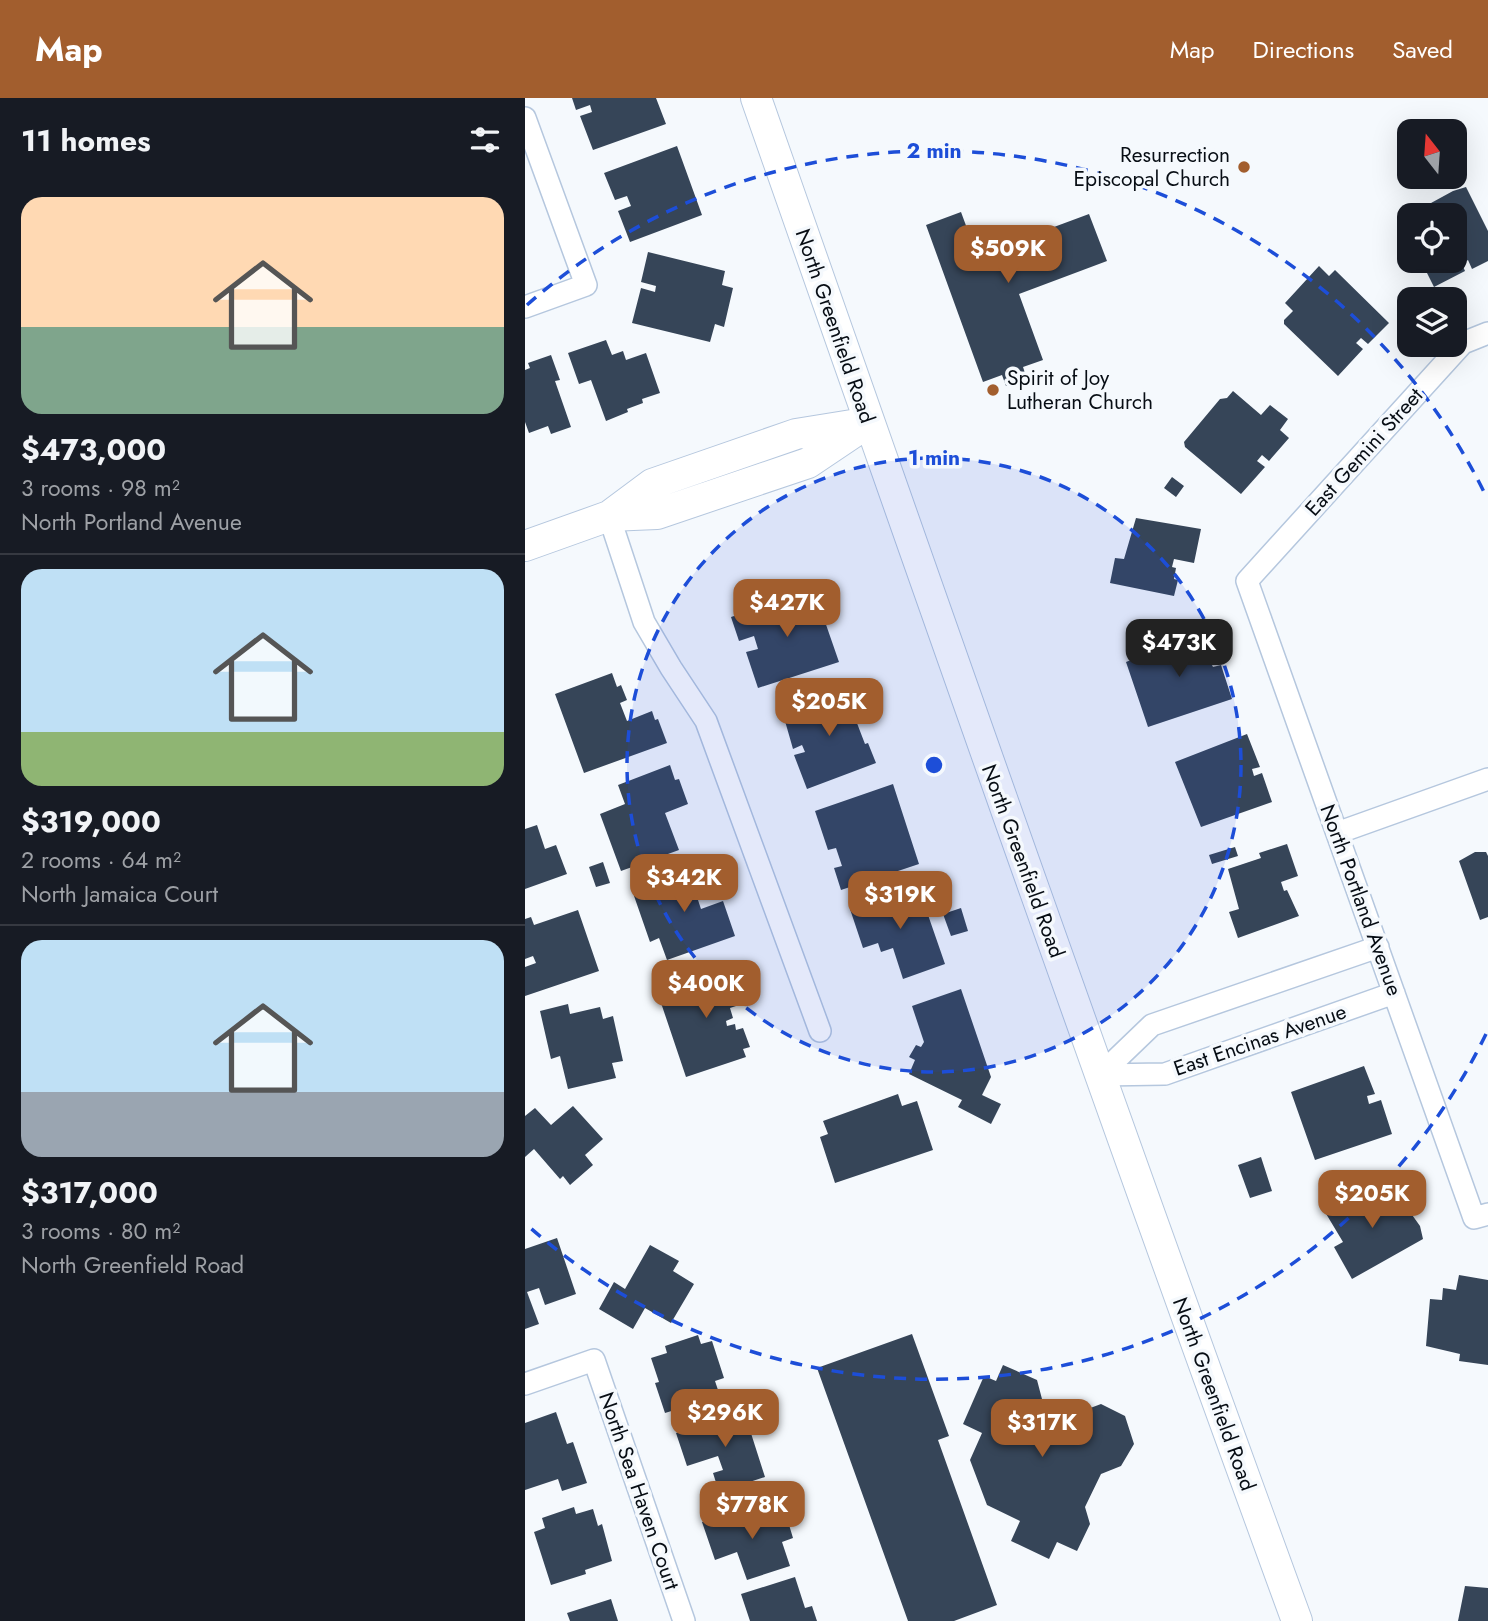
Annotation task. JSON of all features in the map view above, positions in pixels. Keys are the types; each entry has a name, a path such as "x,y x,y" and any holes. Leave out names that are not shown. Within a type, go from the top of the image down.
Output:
{"main road":[{"name":"North Greenfield Road","path":"756,98 1100,1075 1297,1621"},
{"path":"525,546 609,516 652,484 796,434 869,422"}],"street":[{"path":"525,118 586,285 525,307"},
{"name":"East Gemini Street","path":"1247,581 1463,342 1488,334"},
{"path":"609,516 644,622 706,721 820,1031"},
{"name":"North Portland Avenue","path":"1247,581 1394,993 1481,1216"},
{"path":"1337,832 1488,779"},
{"path":"1100,1075 1152,1026 1378,947"},
{"name":"East Encinas Avenue","path":"1100,1075 1165,1073 1394,993"},
{"name":"North Sea Haven Court","path":"525,1384 594,1360 684,1621"}],"building":[{"path":"572,98 656,98 666,124 593,150 580,116 592,112 590,105 576,110"},
{"path":"677,146 702,215 630,242 618,211 631,206 627,196 615,200 604,173"},
{"path":"1467,189 1488,231 1488,261 1472,269 1467,261 1467,203 1431,203 1453,191"},
{"path":"961,212 975,250 983,246 989,231 1007,226 1019,229 1027,237 1089,214 1107,261 1019,294 1043,360 1023,367 1027,379 1006,386 1002,375 983,382 926,225"},
{"path":"648,252 725,271 722,285 733,288 724,327 715,324 710,342 632,323 641,288 655,292 656,286 641,282"},
{"path":"1319,266 1329,276 1335,270 1389,323 1368,344 1361,338 1356,343 1363,349 1338,376 1284,324 1284,320 1293,311 1285,303"},
{"path":"1427,273 1461,273 1434,287"},
{"path":"606,340 612,355 623,351 626,360 646,353 660,393 642,399 643,403 606,421 591,380 579,384 568,353"},
{"path":"551,355 560,380 555,381 571,427 551,434 548,426 529,433 525,422 525,370 530,368 528,363"},
{"path":"1233,391 1261,415 1270,405 1288,419 1280,430 1289,438 1269,461 1262,455 1257,461 1265,467 1241,494 1185,447 1184,442 1220,399 1227,398"},
{"path":"1172,477 1184,486 1176,497 1164,488"},
{"path":"1136,518 1201,529 1194,563 1174,559 1174,579 1178,580 1174,596 1110,583 1115,558 1124,559"},
{"path":"814,590 839,662 758,688 746,652 758,649 754,636 739,641 731,617"},
{"path":"1207,630 1218,658 1210,661 1213,667 1221,665 1232,699 1148,727 1126,662"},
{"path":"612,673 617,687 621,685 627,700 620,703 627,721 652,711 667,743 584,773 555,694"},
{"path":"856,687 866,714 855,718 876,763 807,789 794,755 805,752 802,745 793,749 783,714"},
{"path":"1247,734 1260,767 1252,769 1254,776 1262,773 1272,802 1201,827 1175,762"},
{"path":"670,765 675,780 679,779 688,804 665,813 679,850 621,871 600,814 625,804 618,785"},
{"path":"893,784 919,864 841,890 834,868 842,866 836,848 828,850 815,811"},
{"path":"537,825 545,849 556,845 567,874 525,889 525,829"},
{"path":"1287,844 1298,876 1281,882 1299,916 1238,938 1229,912 1239,909 1228,869 1261,858 1259,853"},
{"path":"1235,847 1238,856 1212,864 1209,855"},
{"path":"1475,852 1486,852 1488,856 1488,917 1480,920 1459,861"},
{"path":"603,862 610,883 596,887 589,867"},
{"path":"708,867 718,893 698,900 701,909 723,901 735,936 667,960 659,938 650,942 633,893"},
{"path":"918,886 945,964 903,979 893,948 881,952 878,943 863,948 850,909"},
{"path":"961,908 968,931 951,936 943,914"},
{"path":"578,910 599,971 525,996 525,967 536,963 533,956 525,959 525,919 531,917 534,925"},
{"path":"736,964 748,1002 730,1008 733,1018 726,1021 727,1026 735,1024 736,1030 743,1028 750,1047 743,1049 746,1057 686,1077 657,991"},
{"path":"961,989 991,1077 982,1095 1001,1104 991,1124 958,1107 962,1100 909,1074 915,1060 909,1057 916,1045 921,1047 924,1042 912,1006"},
{"path":"568,1004 570,1014 600,1007 603,1019 613,1016 623,1061 612,1063 616,1078 568,1089 560,1056 551,1059 540,1011"},
{"path":"1364,1066 1375,1094 1367,1096 1369,1104 1381,1100 1392,1134 1315,1160 1291,1092"},
{"path":"898,1094 902,1106 917,1101 933,1150 835,1183 820,1137 828,1134 823,1121"},
{"path":"573,1106 603,1139 585,1155 593,1165 570,1185 563,1176 560,1179 534,1149 525,1157 525,1116 535,1108 551,1125"},
{"path":"1261,1157 1272,1191 1250,1198 1238,1165"},
{"path":"1366,1186 1371,1196 1382,1190 1388,1201 1396,1196 1400,1198 1420,1226 1423,1239 1352,1279 1334,1247 1343,1242 1325,1212"},
{"path":"557,1238 576,1294 545,1305 539,1288 527,1292 539,1324 525,1329 525,1249"},
{"path":"650,1245 679,1261 673,1271 694,1284 671,1323 645,1308 633,1329 599,1309 614,1282 625,1289"},
{"path":"1459,1275 1488,1280 1488,1365 1459,1361 1460,1354 1426,1346 1430,1299 1442,1300 1443,1288 1456,1290"},
{"path":"912,1334 949,1436 938,1440 997,1605 954,1621 908,1621 817,1368"},
{"path":"698,1335 701,1344 712,1341 724,1378 715,1381 720,1396 665,1413 655,1383 659,1382 651,1358 667,1353 665,1346"},
{"path":"1003,1365 1037,1380 1042,1399 1077,1413 1101,1404 1125,1416 1134,1444 1121,1466 1101,1474 1085,1507 1090,1524 1077,1551 1057,1542 1049,1559 1011,1541 1020,1521 987,1505 970,1460 982,1433 963,1424 984,1376 996,1381"},
{"path":"751,1408 756,1425 749,1427 765,1477 719,1492 713,1473 723,1470 718,1456 687,1466 676,1433"},
{"path":"556,1412 567,1444 573,1442 587,1483 562,1491 558,1479 525,1490 525,1423"},
{"path":"574,1507 576,1514 593,1509 598,1526 602,1524 612,1561 585,1570 586,1574 551,1585 534,1532 545,1528 542,1518"},
{"path":"784,1508 793,1538 782,1542 790,1566 747,1580 737,1552 715,1560 702,1522 730,1513 734,1524"},
{"path":"795,1577 805,1608 812,1606 817,1621 750,1621 741,1594"},
{"path":"1465,1586 1488,1588 1488,1621 1458,1621"},
{"path":"611,1599 618,1621 570,1621 567,1613"}],"place":[{"name":"Resurrection Episcopal Church","path":"1244,167"},
{"name":"Spirit of Joy Lutheran Church","path":"993,390"}]}
